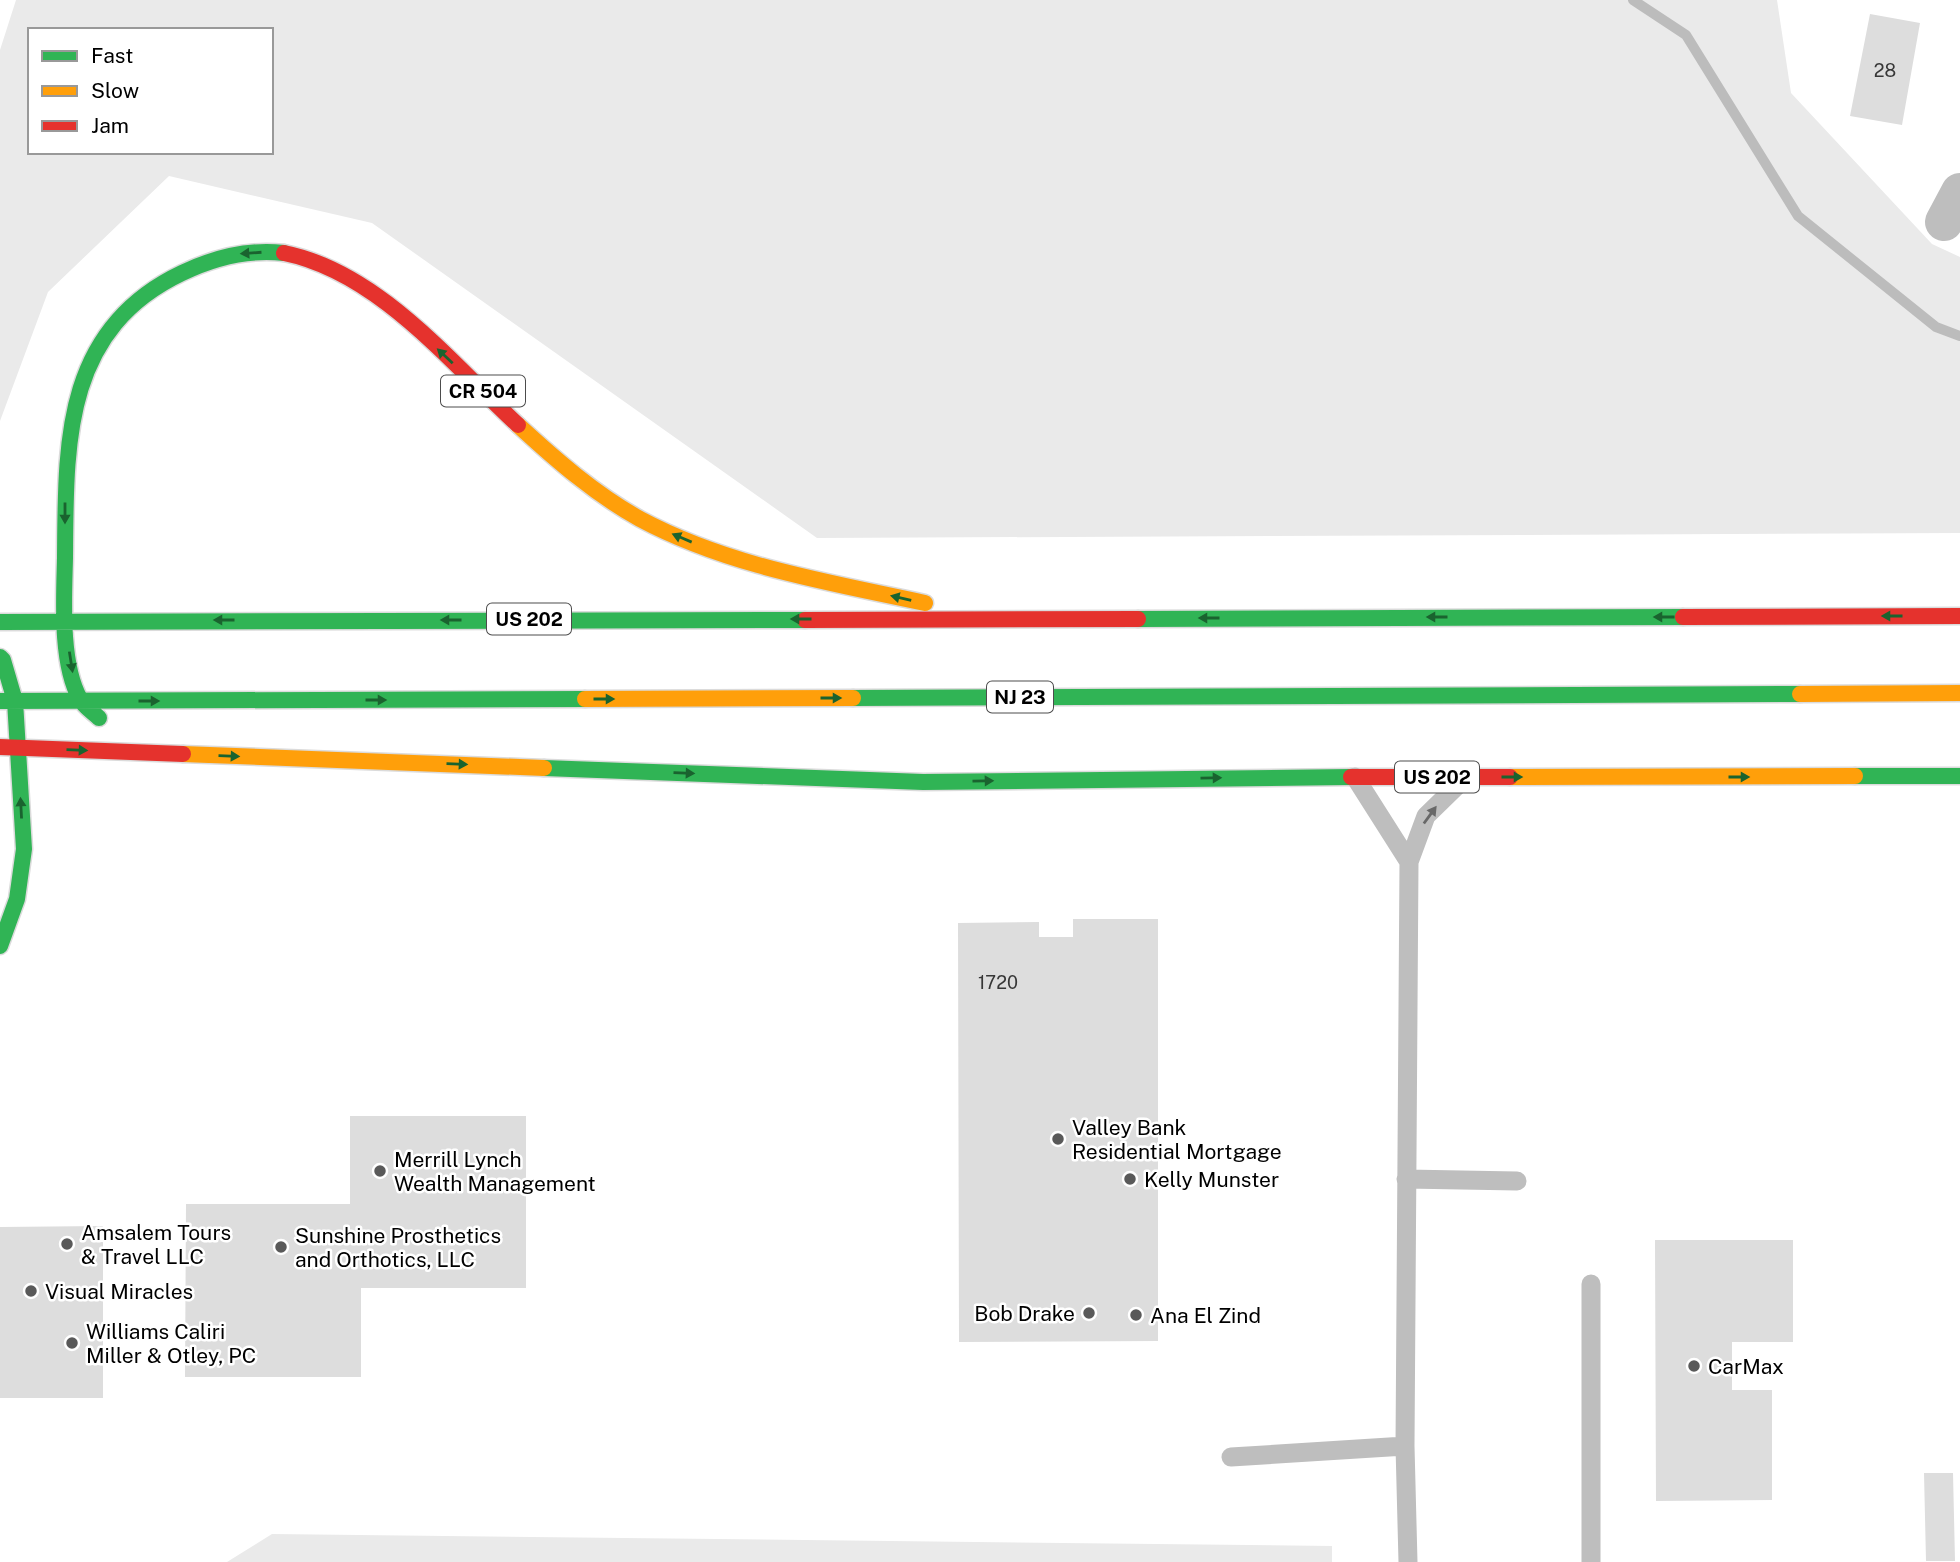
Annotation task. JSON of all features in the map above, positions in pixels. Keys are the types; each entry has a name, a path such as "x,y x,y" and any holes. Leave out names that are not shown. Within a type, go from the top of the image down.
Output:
{"highway":[{"name":"CR 504","path":"81,701 70,665 66,621 65,467 69,424 79,386 111,327 151,289 198,264 231,255 258,252 285,253 314,260 340,271 389,304 562,463 607,498 639,518 713,550 787,572 992,618"},
{"name":"US 202","path":"0,622 1960,616"},
{"path":"0,657 3,660 18,748 24,869 12,918 0,946"},
{"name":"NJ 23","path":"8,701 1960,693"},
{"path":"81,701 137,752"},
{"name":"US 202","path":"0,747 923,782 1355,777 1960,776"}],"lane":[{"path":"1355,777 1409,862"},
{"path":"1408,1562 1405,1446 1409,862 1426,816 1466,777"},
{"path":"1406,1179 1517,1181"},
{"path":"1591,1284 1591,1562"},
{"path":"1231,1457 1405,1446"}],"shaded area":[{"path":"16,0 1777,0 1791,93 1932,244 1960,257 1960,533 817,538 372,223 169,176 48,292 0,421 0,50"},
{"path":"272,1534 1332,1546 1332,1562 227,1562"}],"building":[{"path":"1870,14 1920,23 1902,125 1850,116"},
{"name":"Valley Bank Residential Mortgage","path":"1073,919 1158,919 1158,1341 959,1342 958,923 1039,922 1039,937 1073,937"},
{"path":"350,1116 526,1116 526,1288 361,1288 361,1377 185,1377 186,1204 350,1204"},
{"path":"103,1226 103,1398 0,1398 0,1227"},
{"name":"CarMax","path":"1655,1240 1793,1240 1793,1342 1732,1342 1732,1390 1772,1390 1772,1500 1656,1501"},
{"path":"1924,1473 1953,1473 1955,1561 1926,1561"}],"waterway":[{"path":"1633,0 1686,35 1798,216 1936,327 1960,336"}],"traffic: fast":[{"path":"99,718 82,702 74,684 66,649 64,611 65,516 71,433 79,394 93,358 113,326 143,297 182,273 232,256 258,252 284,253"},
{"path":"1138,619 1683,617"},
{"path":"0,622 805,620"},
{"path":"0,657 15,701 24,849 17,899 0,946"},
{"path":"853,698 1800,694"},
{"path":"0,701 585,699"},
{"path":"544,768 923,782 1351,777"},
{"path":"1855,776 1960,776"}],"traffic: slow":[{"path":"518,425 561,464 607,499 674,535 708,549 779,571 925,603"},
{"path":"1800,694 1960,693"},
{"path":"585,699 853,698"},
{"path":"183,754 544,768"},
{"path":"1510,777 1855,776"}],"traffic: jam":[{"path":"284,253 318,263 351,279 381,299 411,322 518,425"},
{"path":"1683,617 1960,616"},
{"path":"805,620 1138,619"},
{"path":"0,747 183,754"},
{"path":"1351,777 1510,777"}],"place":[{"name":"Valley Bank Residential Mortgage","path":"1058,1139"},
{"name":"Merrill Lynch Wealth Management","path":"380,1171"},
{"name":"Kelly Munster","path":"1130,1179"},
{"name":"Amsalem Tours & Travel LLC","path":"67,1244"},
{"name":"Sunshine Prosthetics and Orthotics, LLC","path":"281,1247"},
{"name":"Visual Miracles","path":"31,1291"},
{"name":"Bob Drake","path":"1089,1313"},
{"name":"Ana El Zind","path":"1136,1315"},
{"name":"Williams Caliri Miller & Otley, PC","path":"72,1343"},
{"name":"CarMax","path":"1694,1366"}]}
